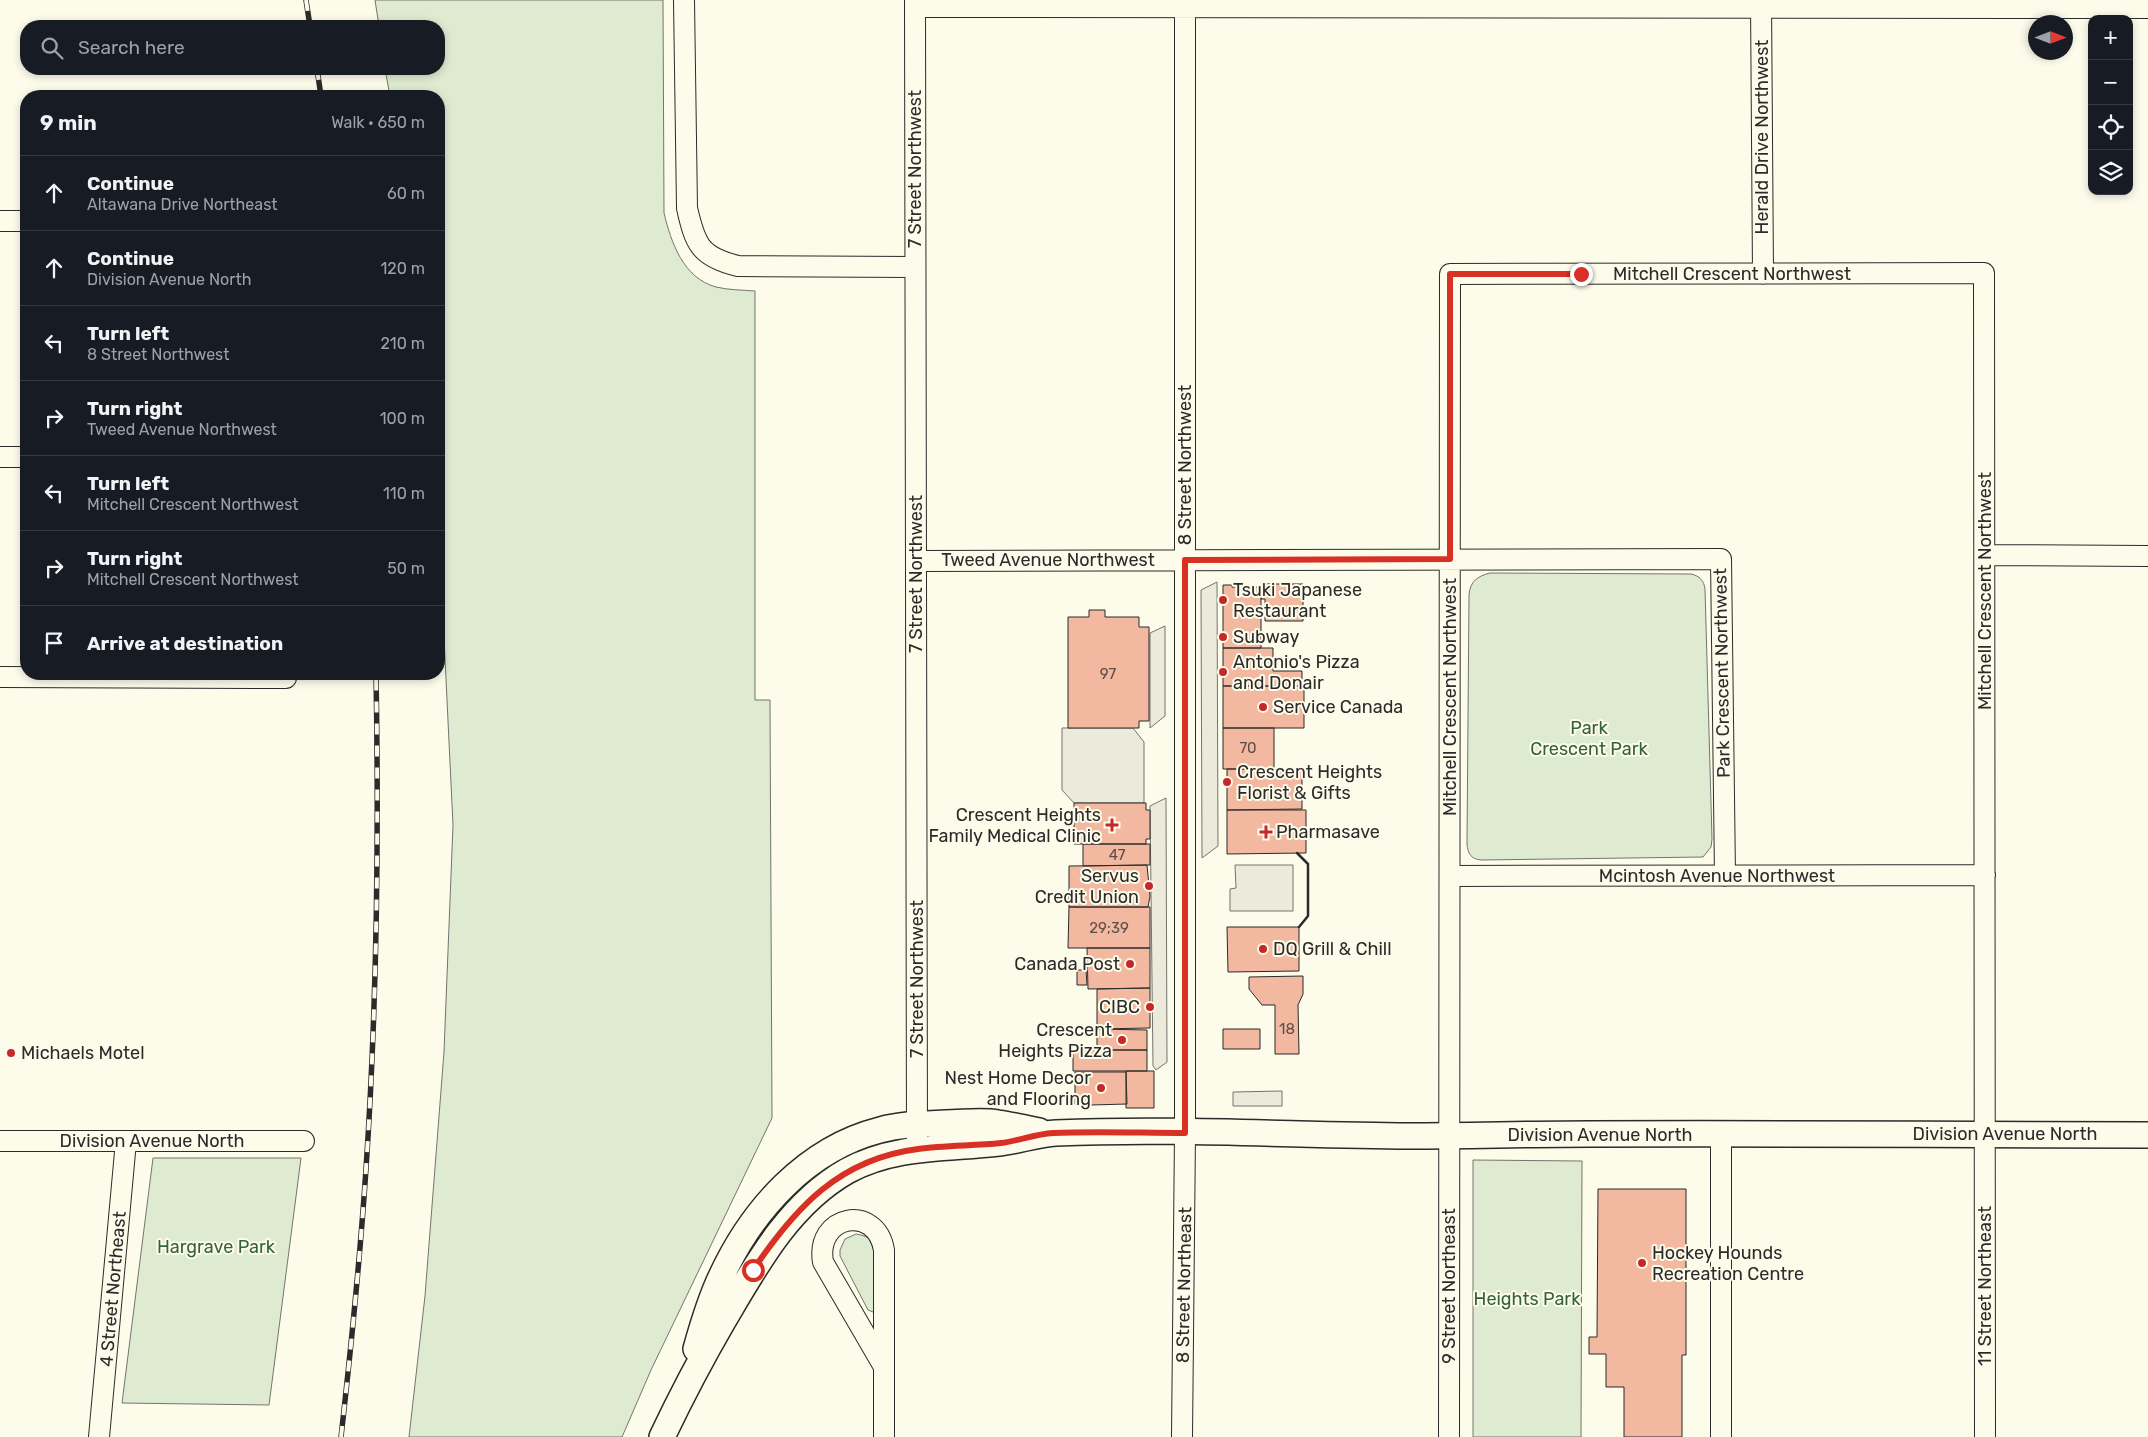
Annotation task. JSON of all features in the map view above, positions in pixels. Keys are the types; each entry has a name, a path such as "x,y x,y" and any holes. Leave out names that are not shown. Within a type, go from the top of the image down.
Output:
{"main road":[{"name":"Division Avenue North","path":"685,1388 707,1310 734,1250 751,1225 767,1204 806,1166 832,1150 879,1130 918,1124 996,1122 1051,1133 1450,1136 2148,1134"},
{"name":"Division Avenue North","path":"685,1388 753,1270 776,1235 817,1192 851,1169 900,1152 1001,1143 1051,1133"},
{"path":"662,1437 685,1388"}],"street":[{"path":"684,0 687,208 692,232 703,251 718,262 738,266 916,268"},
{"path":"915,4 1185,6 1761,4 2148,8"},
{"name":"7 Street Northwest","path":"915,4 917,1149"},
{"name":"Herald Drive Northwest","path":"1761,4 1763,274"},
{"name":"8 Street Northwest","path":"1185,6 1185,1133"},
{"path":"0,221 20,221"},
{"name":"Mitchell Crescent Northwest","path":"1450,1136 1450,274 1984,273 1985,1134"},
{"path":"0,456 20,457"},
{"path":"1985,555 2148,556"},
{"name":"Tweed Avenue Northwest","path":"916,561 1450,559"},
{"name":"Park Crescent Northwest","path":"1450,559 1720,560 1725,876"},
{"path":"0,677 20,677"},
{"name":"Mcintosh Avenue Northwest","path":"1450,876 1985,875"},
{"name":"8 Street Northeast","path":"1182,1437 1185,1133"},
{"path":"1720,1437 1721,1134"},
{"name":"11 Street Northeast","path":"1985,1134 1985,1437"},
{"name":"9 Street Northeast","path":"1449,1437 1450,1136"},
{"name":"Division Avenue North","path":"0,1141 304,1141"},
{"name":"4 Street Northeast","path":"99,1437 126,1141"},
{"path":"884,1367 823,1262 823,1243 833,1227 842,1222 851,1220 861,1221 870,1225 882,1240 884,1250 884,1367 884,1437"}],"green space":[{"path":"375,0 663,0 664,213 670,236 680,258 695,276 716,287 755,291 755,700 770,700 772,1118 651,1370 622,1437 409,1437 425,1296 444,1052 453,825 445,658 445,90 389,90 386,75 445,75 445,20 378,20"},
{"name":"Park Crescent Park","path":"1490,573 1691,574 1701,579 1705,589 1712,839 1711,847 1703,857 1481,860 1475,858 1468,851 1469,595 1475,580"},
{"name":"Hargrave Park","path":"153,1158 301,1158 269,1405 122,1403"},
{"name":"Heights Park","path":"1473,1160 1582,1161 1581,1437 1473,1437"},
{"path":"856,1234 870,1240 875,1254 876,1283 875,1309 873,1312 868,1310 840,1256 840,1250 845,1239"}],"shaded area":[{"path":"1217,582 1218,846 1202,858 1201,590"},
{"path":"1165,626 1165,716 1150,728 1150,633"},
{"path":"1062,728 1133,728 1144,742 1144,803 1074,803 1062,790"},
{"path":"1166,798 1167,1062 1156,1070 1153,1066 1150,806"},
{"path":"1235,865 1293,865 1293,911 1230,911 1230,889 1236,888"},
{"path":"1282,1091 1282,1106 1233,1106 1233,1092"}],"building":[{"path":"1261,584 1303,584 1303,621 1265,621 1265,599 1261,599"},
{"path":"1223,585 1232,585 1232,587 1261,587 1261,648 1223,648"},
{"path":"1089,610 1105,610 1105,617 1139,617 1139,627 1149,627 1149,721 1139,721 1139,728 1068,728 1068,617 1089,617"},
{"path":"1223,648 1273,648 1273,671 1302,671 1302,686 1223,686"},
{"name":"Service Canada","path":"1223,686 1304,686 1304,728 1223,728"},
{"path":"1223,728 1274,728 1274,769 1223,769"},
{"path":"1227,769 1302,769 1302,809 1227,810"},
{"name":"Crescent Heights Family Medical Clinic","path":"1074,803 1146,803 1146,810 1150,810 1150,839 1146,839 1146,844 1074,844"},
{"name":"Pharmasave","path":"1227,810 1306,810 1306,853 1227,854"},
{"path":"1083,844 1150,844 1150,865 1083,866"},
{"path":"1147,865 1150,896 1148,907 1069,907 1069,866"},
{"path":"1069,907 1150,907 1150,948 1068,948"},
{"name":"DQ Grill & Chill","path":"1227,927 1299,927 1299,971 1228,972"},
{"path":"1087,948 1150,948 1150,988 1088,989"},
{"path":"1077,970 1086,970 1087,985 1077,985"},
{"path":"1303,976 1303,994 1298,1005 1299,1054 1275,1054 1275,1005 1262,1005 1249,989 1249,977"},
{"path":"1150,988 1150,1028 1097,1029 1097,989"},
{"name":"Crescent Heights Pizza","path":"1097,1029 1147,1030 1147,1050 1097,1050"},
{"path":"1223,1029 1260,1029 1260,1049 1223,1049"},
{"path":"1073,1050 1147,1050 1147,1071 1073,1071"},
{"path":"1126,1071 1154,1071 1154,1108 1126,1108"},
{"name":"Nest Home Decor and Flooring","path":"1075,1072 1126,1072 1127,1104 1091,1105 1089,1110 1075,1104"},
{"name":"Hockey Hounds Recreation Centre","path":"1598,1189 1686,1189 1686,1355 1682,1355 1682,1437 1624,1437 1624,1387 1606,1387 1606,1354 1589,1354 1589,1337 1597,1337"}],"railway":[{"path":"306,0 309,20"},
{"path":"318,75 320,90"},
{"path":"341,1437 361,1236 373,1045 377,860 376,680"}],"wall":[{"path":"1297,853 1308,864 1308,916 1299,927"}],"place":[{"name":"Tsuki Japanese Restaurant","path":"1223,600"},
{"name":"Subway","path":"1223,637"},
{"name":"Antonio's Pizza and Donair","path":"1223,672"},
{"name":"Service Canada","path":"1263,707"},
{"name":"Crescent Heights Florist & Gifts","path":"1227,782"},
{"name":"Crescent Heights Family Medical Clinic","path":"1112,825"},
{"name":"Pharmasave","path":"1266,832"},
{"name":"Servus Credit Union","path":"1149,886"},
{"name":"DQ Grill & Chill","path":"1263,949"},
{"name":"Canada Post","path":"1130,964"},
{"name":"CIBC","path":"1150,1007"},
{"name":"Crescent Heights Pizza","path":"1122,1040"},
{"name":"Michaels Motel","path":"11,1053"},
{"name":"Nest Home Decor and Flooring","path":"1101,1088"},
{"name":"Hockey Hounds Recreation Centre","path":"1642,1263"}],"route":[{"path":"753,1270 776,1235 817,1192 834,1179 868,1162 917,1149 1001,1143 1051,1133 1185,1133 1185,560 1450,559 1450,274 1581,274"}]}
